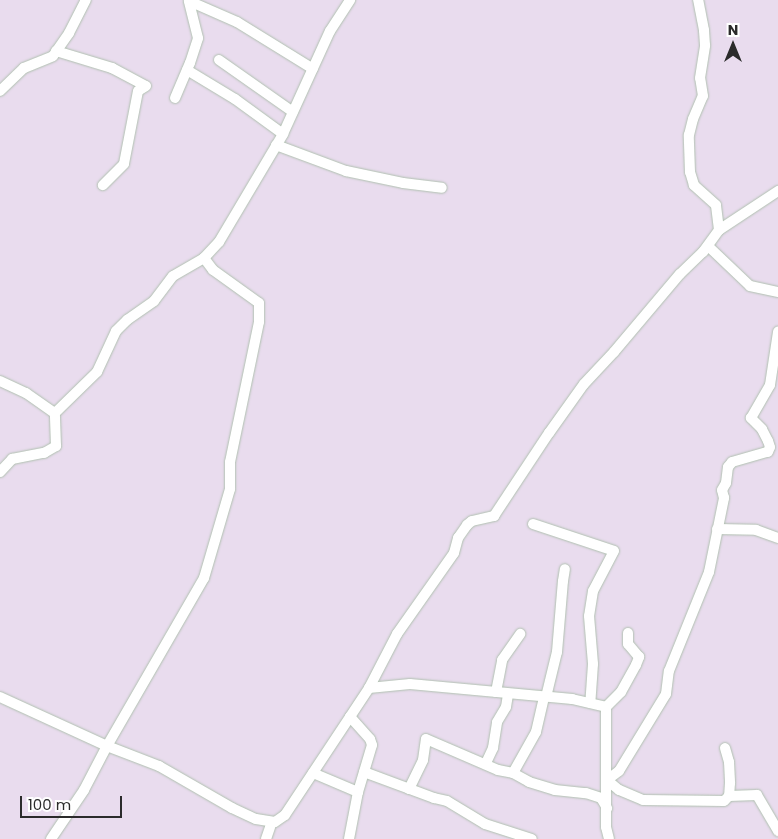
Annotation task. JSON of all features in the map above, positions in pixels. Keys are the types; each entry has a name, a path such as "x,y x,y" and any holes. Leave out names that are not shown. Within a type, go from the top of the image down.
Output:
{"street":[{"path":"0,91 24,68 53,56 69,33 86,0"},
{"path":"0,472 12,459 44,453 56,446 55,413 97,372 116,331 127,320 154,301 173,276 204,258 219,242 283,134 330,31 349,0"},
{"path":"698,0 705,45 700,78 702,96 689,135 690,164 694,185 716,205 719,230"},
{"path":"175,98 198,38 189,1 237,22 313,69"},
{"path":"56,51 112,68 146,86 138,91 124,164 103,185"},
{"path":"219,60 293,112"},
{"path":"187,70 235,99 283,134"},
{"path":"276,145 346,171 403,183 442,188"},
{"path":"0,696 107,746 158,766 232,808 256,819 276,822 285,815 369,688 397,634 454,553 458,538 467,525 472,521 494,516 584,384 614,352 680,274 708,246 719,230 778,191"},
{"path":"708,246 750,286 778,292"},
{"path":"52,839 84,790 107,746 204,578 230,489 230,462 259,322 259,302 213,270 204,258"},
{"path":"607,780 619,771 662,704 666,694 669,671 709,572 724,498 722,490 726,483 728,467 732,462 768,452 770,447 762,429 752,418 770,385 778,332"},
{"path":"0,381 26,393 55,413"},
{"path":"533,524 614,551 593,591 590,608 593,664 590,703"},
{"path":"717,530 756,530 778,538"},
{"path":"513,773 536,732 557,652 562,581 566,569"},
{"path":"609,839 606,828 606,708 621,692 639,657 628,644 628,633"},
{"path":"496,692 502,660 520,634"},
{"path":"369,688 410,684 572,699 606,708"},
{"path":"486,763 508,694"},
{"path":"349,839 358,792 372,745 350,717"},
{"path":"409,789 423,760 426,739 486,763 498,770 513,773 529,782 555,790 586,793 601,798 607,809"},
{"path":"725,748 729,762 729,796"},
{"path":"364,772 448,801 486,824 532,839"},
{"path":"313,773 358,792"},
{"path":"607,780 619,790 643,800 709,802 724,801 729,796 757,795 778,831"},
{"path":"266,839 272,822"},
{"path":"495,839 500,828"}]}
